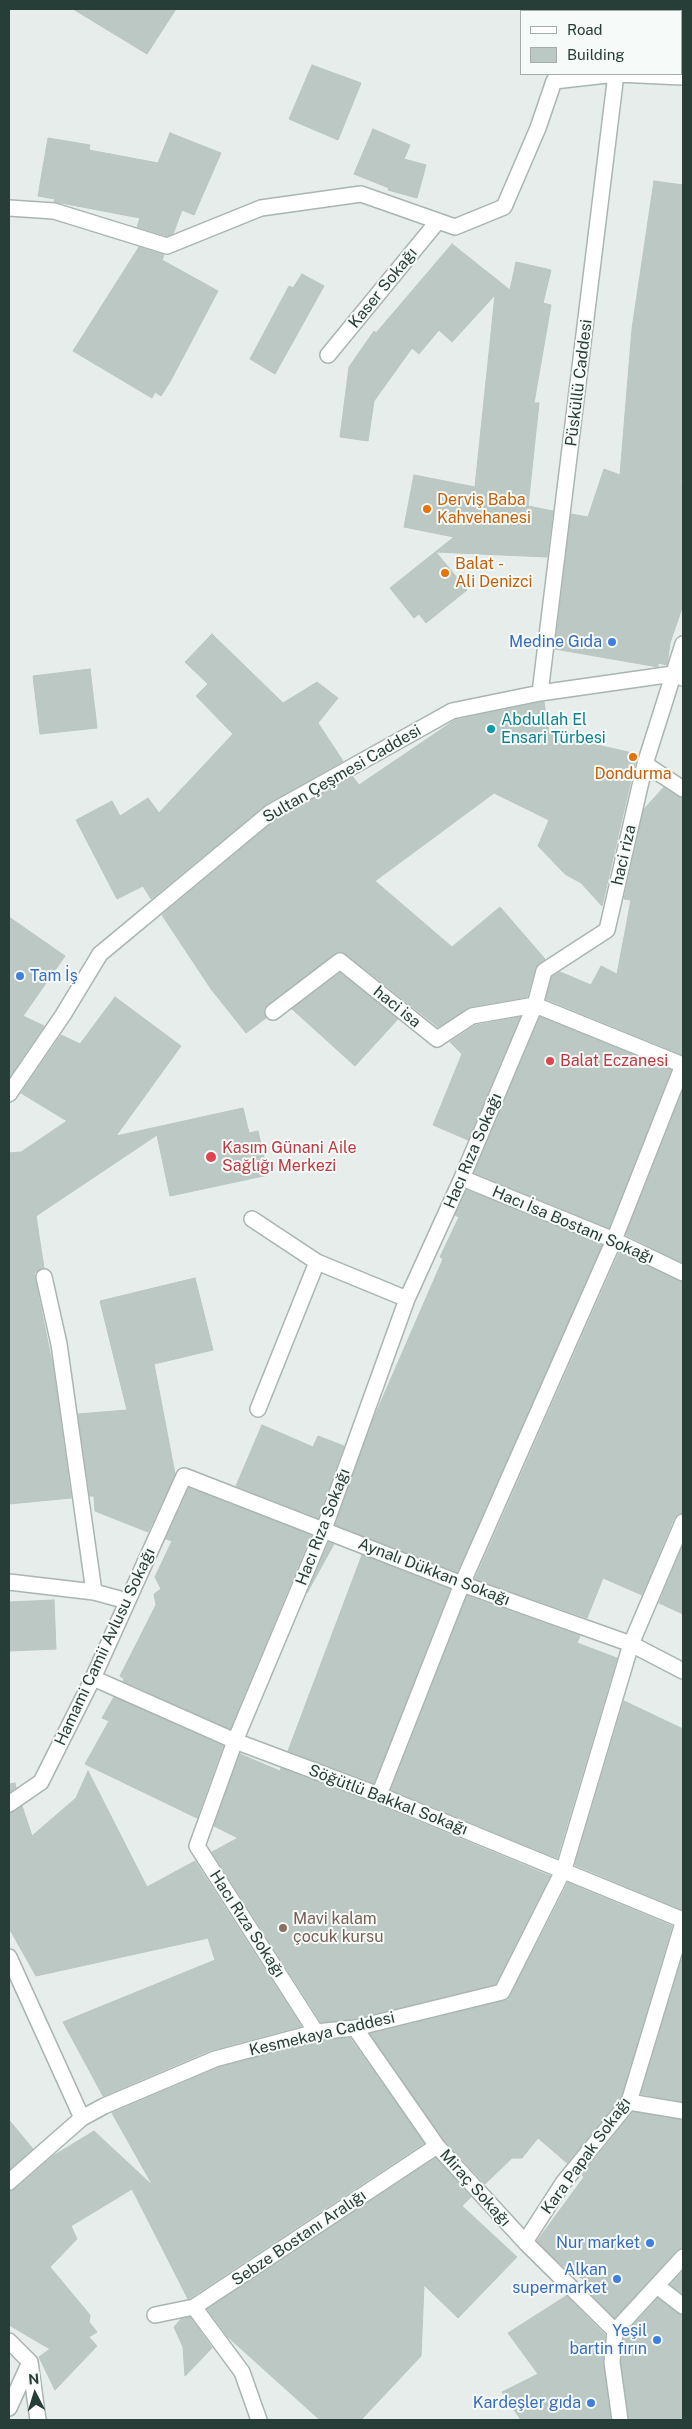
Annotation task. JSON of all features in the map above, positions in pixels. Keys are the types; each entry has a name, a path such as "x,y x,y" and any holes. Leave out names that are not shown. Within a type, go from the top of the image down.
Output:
{"street":[{"path":"9,208 54,211 167,246 261,208 361,194 455,227 504,207 538,128 554,81 607,75"},
{"name":"Püsküllü Caddesi","path":"540,693 616,75"},
{"path":"638,75 683,77"},
{"name":"Kaser Sokağı","path":"328,355 438,221"},
{"name":"haci riza","path":"535,1005 544,970 607,930 645,764 678,676 683,644"},
{"name":"Sultan Çeşmesi Caddesi","path":"9,1094 63,1015 100,954 271,812 452,711 540,693 678,676"},
{"path":"645,764 683,789"},
{"name":"haci isa","path":"273,1012 340,961 436,1039 472,1016 535,1005"},
{"path":"379,1795 462,1584 614,1240 683,1065 535,1005"},
{"name":"Hacı Rıza Sokağı","path":"316,2032 197,1846 235,1741 324,1529 407,1299 462,1178 535,1005"},
{"name":"Hacı İsa Bostanı Sokağı","path":"462,1178 614,1240 683,1273"},
{"path":"252,1219 317,1262 407,1299"},
{"path":"258,1409 317,1262"},
{"path":"44,1277 59,1344 94,1592"},
{"name":"Aynalı Dükkan Sokağı","path":"184,1476 462,1584 631,1644 683,1672"},
{"name":"Hamami Camii Avlusu Sokağı","path":"9,1804 41,1782 93,1678 184,1476"},
{"name":"Kesmekaya Caddesi","path":"9,2182 82,2118 104,2106 215,2059 316,2032 355,2028 502,1992 564,1869 631,1644 683,1522"},
{"path":"9,1582 94,1592 127,1601"},
{"name":"Söğütlü Bakkal Sokağı","path":"93,1678 235,1741 379,1795 564,1869 683,1921"},
{"name":"Kara Papak Sokağı","path":"525,2242 563,2183 628,2102 683,1921"},
{"path":"9,1957 82,2118"},
{"name":"Miraç Sokağı","path":"355,2028 437,2146 525,2242 615,2331"},
{"path":"628,2102 683,2111"},
{"name":"Sebze Bostanı Aralığı","path":"155,2315 194,2307 437,2146"},
{"path":"620,2420 612,2362 615,2331 683,2257"},
{"path":"657,2286 683,2306"},
{"path":"194,2307 242,2372 259,2420"},
{"path":"9,2341 30,2362 38,2420"},
{"path":"9,2408 30,2362"}],"building":[{"path":"73,9 176,9 147,54"},
{"path":"312,65 361,83 338,140 289,119"},
{"path":"373,129 410,145 404,159 426,165 417,198 388,190 389,188 354,174"},
{"path":"170,133 221,153 194,215 182,210 173,234 167,236 137,227 140,218 54,202 55,199 38,196 48,138 90,145 89,150 158,163"},
{"path":"654,181 683,185 683,452 681,483 683,484 683,605 670,643 667,665 658,663 658,667 555,649 571,514 588,517 604,469 620,475 632,329"},
{"path":"452,244 510,290 516,262 551,270 543,303 551,305 534,403 539,403 528,506 553,511 547,557 436,552 467,590 426,623 419,614 414,618 390,588 454,537 404,527 414,475 475,487 495,295 452,342 439,330 419,354 412,348 374,401 368,441 340,437 349,367 374,331 376,333"},
{"path":"139,247 164,255 162,260 218,291 171,380 161,396 155,392 152,398 73,351"},
{"path":"302,274 324,286 275,374 250,359 289,286 293,288"},
{"path":"212,634 283,703 317,682 338,698 318,723 343,761 265,805 151,899 143,886 117,899 76,820 112,801 120,816 148,798 159,813 233,734 196,696 208,684 185,662"},
{"path":"90,669 97,728 40,734 33,676"},
{"path":"544,702 549,734 637,754 602,906 581,883 565,874 538,846 549,820 494,793 375,881 452,947 500,907 545,959 535,969 527,997 470,1007 438,1027 346,954 338,952 267,1005 264,1009 266,1018 246,1033 211,989 162,915 276,820 353,777 359,785 455,720"},
{"path":"664,787 683,798 683,1055 546,999 552,977 560,972 591,985 601,966 617,974 631,900 624,899 644,809"},
{"path":"9,917 65,956 23,1016 44,1026 9,1078"},
{"path":"340,973 398,1019 355,1066 292,1009"},
{"path":"115,997 181,1046 116,1136 243,1108 249,1133 258,1131 268,1175 170,1196 157,1135 36,1216 44,1268 34,1273 53,1367 71,1498 9,1504 9,1153 21,1152 67,1121 21,1093 61,1035 80,1044"},
{"path":"520,1017 468,1140 433,1125 462,1054 450,1042 476,1025"},
{"path":"540,1017 671,1070 609,1228 474,1173"},
{"path":"683,1090 683,1263 626,1235"},
{"path":"467,1190 602,1245 457,1572 335,1525 373,1420 443,1259 440,1257 459,1217 455,1215"},
{"path":"619,1253 683,1282 683,1513 674,1518 642,1595 603,1578 587,1618 475,1579"},
{"path":"195,1278 213,1350 154,1364 175,1474 148,1532 95,1511 94,1496 90,1496 78,1414 127,1410 100,1301"},
{"path":"262,1425 313,1447 318,1436 344,1446 318,1518 236,1486"},
{"path":"189,1488 311,1535 230,1729 123,1681 124,1679 120,1676 156,1605 154,1594 161,1589 155,1577 172,1541 166,1539"},
{"path":"329,1542 334,1544 307,1593"},
{"path":"683,1545 683,1614 659,1603"},
{"path":"362,1555 450,1589 374,1783 288,1751"},
{"path":"467,1596 580,1636 577,1643 617,1658 557,1858 391,1790"},
{"path":"54,1600 56,1649 9,1651 9,1602"},
{"path":"114,1697 223,1746 197,1818 85,1764 109,1721 102,1718"},
{"path":"624,1701 683,1729 683,1910 575,1865"},
{"path":"240,1754 280,1771 281,1768 376,1804 550,1876 496,1984 353,2019 321,2022 212,1852 238,1838 214,1826"},
{"path":"88,1771 147,1887 195,1861 301,2026 211,2050 103,2096 63,2022 215,1960 208,1938 36,1976 9,1928 9,1813 22,1806 32,1836 76,1798"},
{"path":"15,1783 16,1788 9,1793 9,1784"},
{"path":"568,1883 672,1926 621,2098 567,2163 538,2138 522,2158 512,2158 485,2184 444,2140 370,2034 508,2000"},
{"path":"683,1955 683,2102 641,2094"},
{"path":"350,2038 424,2143 188,2299 132,2189 71,2226 77,2239 50,2267 90,2315 89,2322 97,2332 89,2337 97,2346 55,2390 39,2357 50,2349 9,2325 9,2191 15,2189 53,2156 94,2131 153,2186 112,2113 218,2068 318,2041"},
{"path":"633,2112 683,2120 683,2248 676,2251 615,2318 582,2285 587,2282 559,2263 537,2241 584,2177 582,2175"},
{"path":"9,2120 33,2149 9,2170"},
{"path":"436,2158 471,2197 462,2206 517,2257 458,2318 424,2285 421,2356 361,2420 320,2420 228,2337 207,2309"},
{"path":"683,2271 683,2294 670,2285"},
{"path":"566,2296 605,2335 603,2363 611,2420 521,2420 502,2392 538,2374 508,2333"},
{"path":"658,2298 677,2313 683,2315 683,2420 629,2420 621,2362 624,2335"},
{"path":"190,2317 212,2348 185,2376 183,2347 174,2327 181,2319"}],"place":[{"name":"Derviş Baba Kahvehanesi","path":"427,509"},
{"name":"Balat - Ali Denizci","path":"445,573"},
{"name":"Medine Gıda","path":"612,642"},
{"name":"Abdullah El Ensari Türbesi","path":"491,729"},
{"name":"Dondurma","path":"633,757"},
{"name":"Tam İş","path":"20,976"},
{"name":"Balat Eczanesi","path":"550,1061"},
{"name":"Kasım Günani Aile Sağlığı Merkezi","path":"211,1157"},
{"name":"Mavi kalam çocuk kursu","path":"283,1928"},
{"name":"Nur market","path":"650,2243"},
{"name":"Alkan supermarket","path":"617,2279"},
{"name":"Yeşil bartin fırın","path":"657,2340"},
{"name":"Kardeşler gıda","path":"591,2403"}]}
